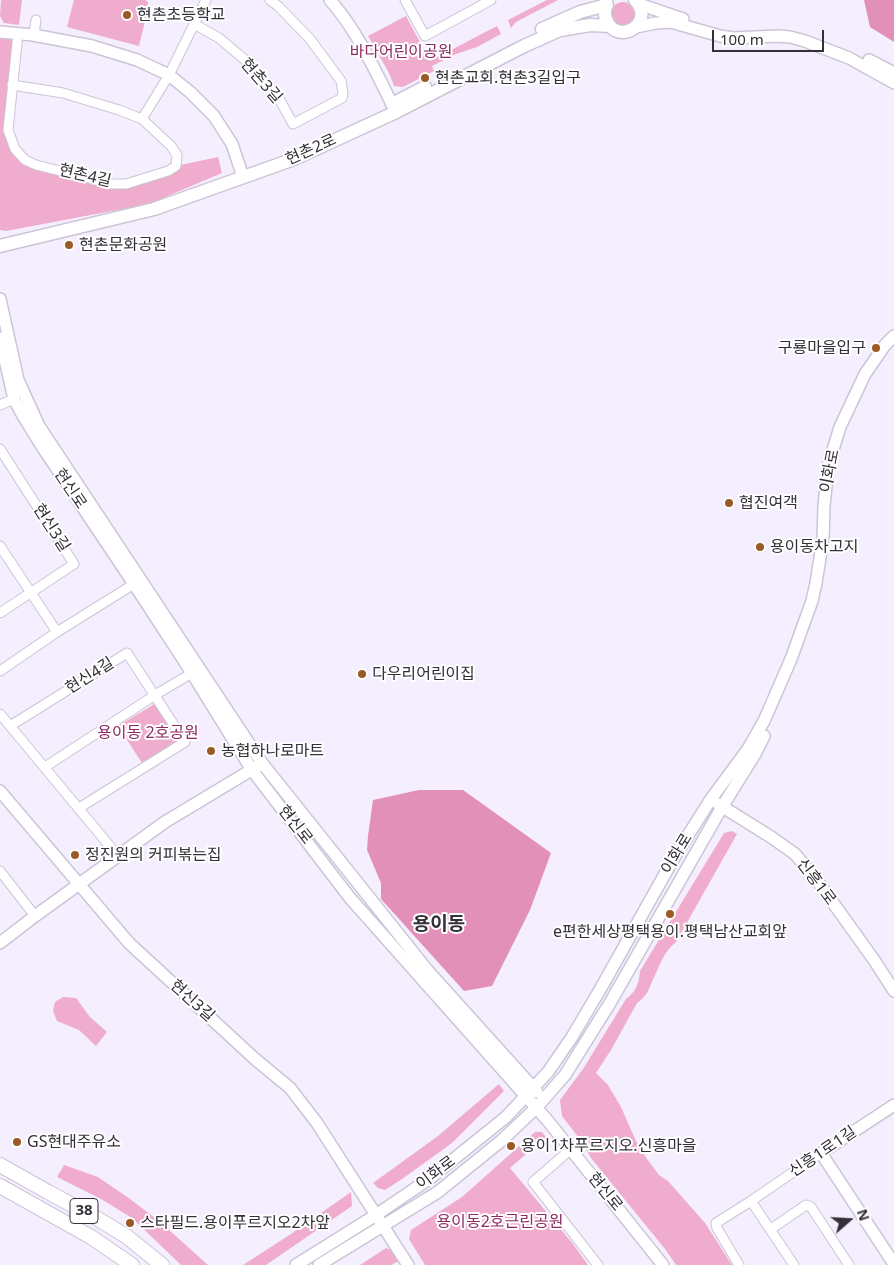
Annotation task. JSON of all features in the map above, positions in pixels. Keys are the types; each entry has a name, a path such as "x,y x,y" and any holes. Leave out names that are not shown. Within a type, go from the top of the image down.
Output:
{"main road":[{"path":"580,12 590,6 594,0"},
{"path":"608,2 605,15 606,21 610,26"},
{"name":"현촌2로","path":"0,246 154,209 294,159 520,40 559,21 608,2"},
{"path":"636,26 640,22 641,16 641,10 637,2"},
{"name":"현촌2로","path":"394,108 560,30 590,25 610,26 614,30 626,32 636,26"},
{"name":"38","path":"0,1166 126,1236 162,1265"},
{"name":"38","path":"0,1186 91,1237 132,1265"}],"street":[{"path":"142,119 169,75 206,0"},
{"name":"현촌3길","path":"194,24 219,38 251,65 277,95 293,124 342,98 341,81 310,39 270,0"},
{"path":"330,0 344,16 362,44 394,108"},
{"path":"406,0 425,36 491,0"},
{"path":"637,2 712,29 726,31 786,30 855,54 894,73"},
{"path":"34,35 36,20"},
{"path":"636,26 670,22 733,38 790,37 849,58 894,83"},
{"path":"0,32 34,35 92,46 137,60 169,75 190,92 214,116 232,144 243,177"},
{"name":"현촌4길","path":"12,85 63,94 119,110 142,119 171,146 177,155 176,166 168,171 126,184 112,184 36,165 25,160 15,149 8,130 12,85 18,34"},
{"name":"현신로","path":"0,299 18,380 39,426 257,766"},
{"name":"이화로","path":"296,1265 429,1179 506,1117 548,1072 572,1037 602,988 675,856 712,799 748,749 764,721 791,659 812,601 823,539 828,466 840,427 865,374 885,345 894,336"},
{"name":"현신로","path":"0,338 14,399 43,448 192,673 350,898 529,1092 536,1108 663,1265"},
{"name":"이화로","path":"319,1265 438,1192 501,1141 536,1108 565,1075 610,1003 722,807 755,754 768,727 796,658 819,592 827,534 830,479 835,459 846,427 874,367 894,342"},
{"path":"0,405 14,399"},
{"name":"현신3길","path":"0,449 74,564 0,613"},
{"path":"1,549 32,592 57,632"},
{"path":"0,671 57,632 134,584"},
{"name":"현신4길","path":"10,726 127,653 185,742 79,808"},
{"path":"44,767 192,673"},
{"path":"0,714 118,856"},
{"path":"0,943 165,822 257,766"},
{"name":"현신3길","path":"0,791 129,943 255,1059 290,1088 317,1123 408,1265"},
{"name":"신흥1로","path":"712,799 795,854 816,879 894,991"},
{"path":"0,871 35,916"},
{"name":"현신로","path":"529,1092 544,1098"},
{"name":"신흥1로1길","path":"739,1265 717,1228 716,1223 894,1104"},
{"path":"570,1150 533,1182 598,1265"},
{"path":"821,1153 891,1263"},
{"path":"751,1201 794,1265"},
{"path":"771,1229 806,1205 811,1207 849,1265"}],"green space":[{"path":"1,0 22,0 19,25 4,23 0,16"},
{"path":"74,0 145,0 148,2 139,46 67,27"},
{"path":"547,0 558,0 516,22 511,28 508,20"},
{"path":"623,2 631,6 635,14 631,22 623,26 615,22 611,14 615,6"},
{"name":"바다어린이공원","path":"406,16 430,61 497,26 501,34 477,47 456,54 432,66 434,71 403,87 394,86 389,73 368,36"},
{"path":"0,39 17,39 8,130 25,159 112,184 176,166 218,157 222,173 149,204 6,231 0,230"},
{"name":"용이동 2호공원","path":"156,703 178,740 142,763 118,726"},
{"path":"732,831 737,834 676,942 664,956 647,993 637,1003 596,1073 608,1085 647,1159 659,1175 668,1181 705,1223 732,1265 676,1265 591,1158 582,1142 562,1116 560,1100 583,1069 626,999 635,990 640,971 724,833"},
{"path":"63,997 76,998 90,1017 107,1032 96,1046 79,1030 57,1021 53,1011 55,1002"},
{"path":"499,1084 504,1091 452,1143 385,1190 378,1188 373,1183 438,1136"},
{"name":"용이동2호근린공원","path":"535,1132 542,1132 546,1137 510,1168 588,1265 425,1265 409,1239 411,1230 462,1197"},
{"path":"64,1165 98,1177 130,1199 159,1221 208,1265 181,1265 132,1218 101,1199 57,1177"},
{"path":"351,1192 352,1206 266,1265 243,1265 291,1234"},
{"path":"386,1248 391,1250 399,1261 391,1265 360,1265"}],"shaded area":[{"path":"864,0 894,0 894,42 870,27"},
{"path":"419,790 463,790 551,853 530,910 492,986 464,991 381,899 381,883 367,850 373,800"}],"place":[{"name":"현촌초등학교","path":"127,15"},
{"name":"현촌교회.현촌3길입구","path":"425,78"},
{"name":"현촌문화공원","path":"69,245"},
{"name":"구룡마을입구","path":"876,348"},
{"name":"협진여객","path":"729,503"},
{"name":"용이동차고지","path":"760,547"},
{"name":"다우리어린이집","path":"362,674"},
{"name":"농협하나로마트","path":"211,751"},
{"name":"정진원의 커피볶는집","path":"75,855"},
{"name":"e편한세상평택용이.평택남산교회앞","path":"670,914"},
{"name":"GS현대주유소","path":"17,1142"},
{"name":"용이1차푸르지오.신흥마을","path":"511,1146"},
{"name":"스타필드.용이푸르지오2차앞","path":"130,1223"}],"district":[{"name":"용이동","path":"439,925"}]}
